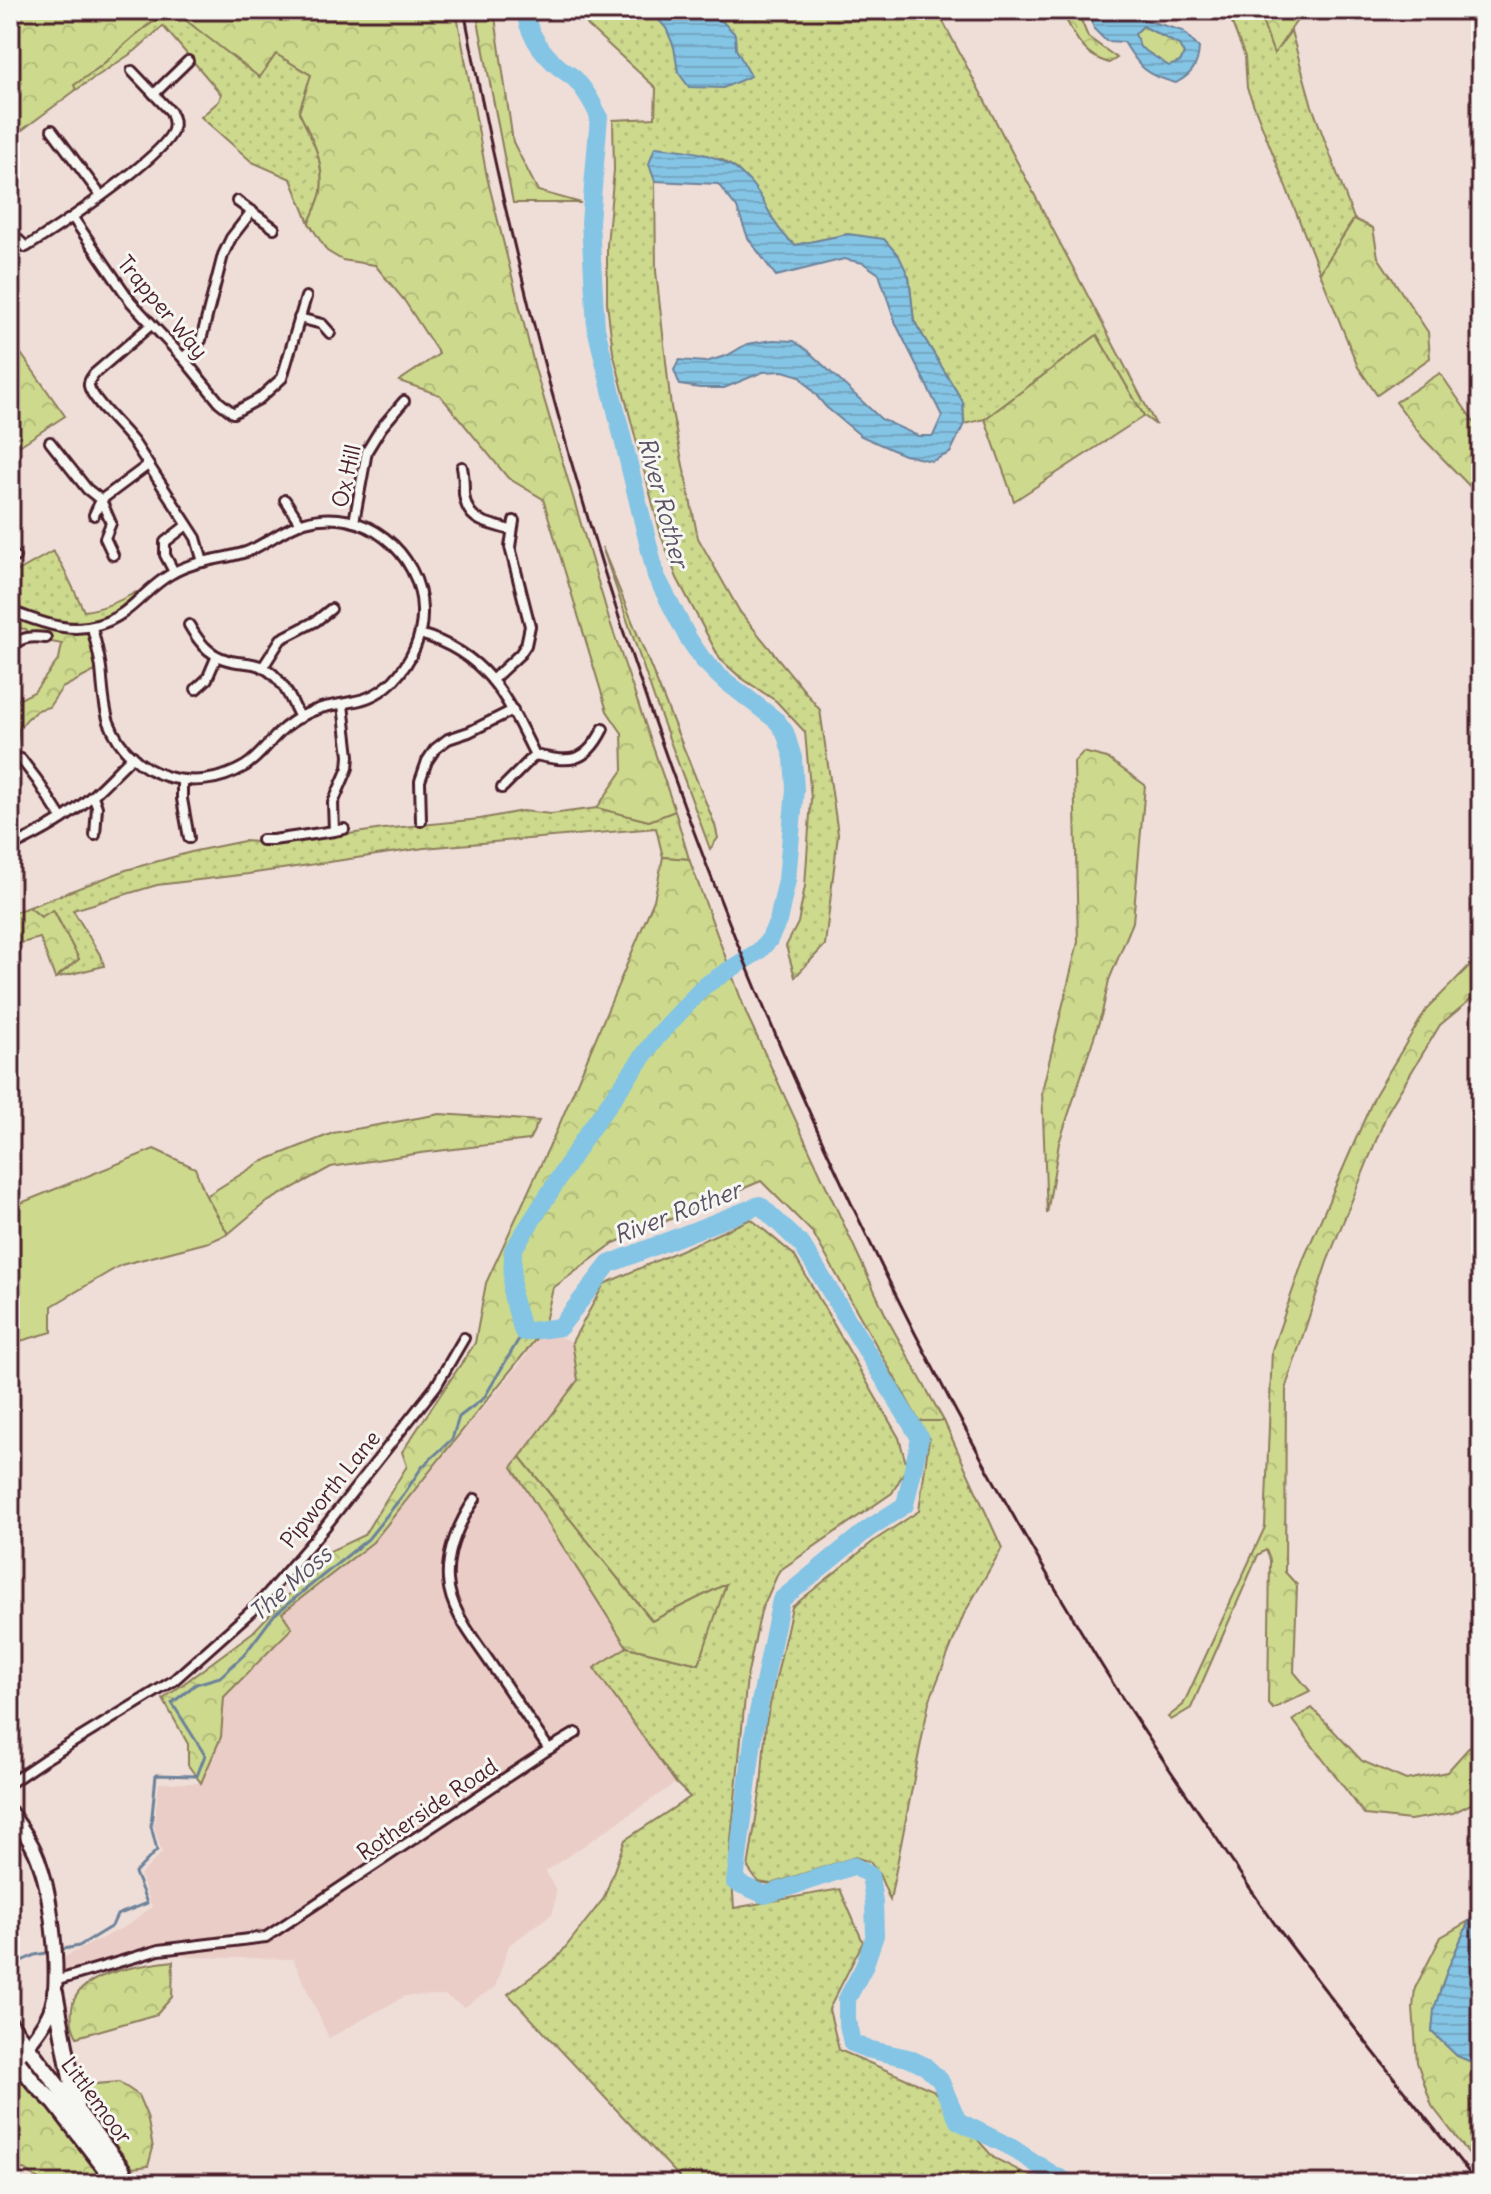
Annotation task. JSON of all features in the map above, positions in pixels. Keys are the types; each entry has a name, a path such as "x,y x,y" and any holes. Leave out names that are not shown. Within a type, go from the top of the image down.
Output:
{"main road":[{"path":"10,1812 28,1837 45,1881 53,1936 55,1986 77,2109"},
{"path":"12,2060 27,2045 50,2011 55,1986"},
{"name":"Littlemoor","path":"10,2024 122,2169 129,2184"},
{"path":"10,2037 15,2046 12,2060"},
{"path":"27,2045 28,2060 55,2103"},
{"name":"Littlemoor","path":"12,2060 55,2103 119,2184"}],"street":[{"path":"154,94 188,61"},
{"path":"10,232 26,247 73,218 170,137 174,128 171,112 132,71"},
{"path":"52,130 101,196"},
{"path":"237,201 274,228"},
{"path":"183,358 201,340 223,255 231,238 252,211"},
{"name":"Trapper Way","path":"73,218 131,302 219,402 233,413 259,399 282,378 299,318"},
{"path":"306,297 299,318 322,324 330,333"},
{"path":"151,325 94,374 89,387 101,405 125,429 196,538 203,562"},
{"name":"Ox Hill","path":"354,522 367,451 381,428 404,401"},
{"path":"50,442 87,489 101,500 110,517 105,538 113,555"},
{"path":"94,515 101,500 148,465"},
{"path":"462,467 466,506 472,515 477,520 512,525 512,559 530,626 526,645 520,654 492,680"},
{"path":"285,500 300,523"},
{"path":"10,611 62,628 92,627 125,613 156,584 187,565 253,549 300,523 323,519 354,522 385,537 408,562 414,574 422,617 420,634 410,657 394,679 373,695 343,705 325,707 300,718 284,728 261,754 231,773 182,781 146,768 125,747 110,724 92,627"},
{"path":"174,572 165,555 165,542 187,525"},
{"path":"263,667 281,639 316,621 331,609"},
{"path":"189,625 203,647 216,658 263,667 281,684 300,718"},
{"path":"420,634 461,651 492,680 513,710 535,755"},
{"path":"10,648 26,638 46,638"},
{"path":"196,689 207,679 216,658"},
{"path":"334,831 333,803 348,768 349,756 343,705"},
{"path":"421,821 420,781 435,749 448,739 513,710"},
{"path":"535,755 563,761 575,759 589,751 603,729"},
{"path":"502,788 535,755"},
{"path":"10,847 62,819 93,796 133,756"},
{"path":"21,759 62,819"},
{"path":"182,781 189,838"},
{"path":"93,796 97,807 95,835"},
{"path":"262,840 344,829"},
{"name":"Pipworth Lane","path":"10,1783 173,1681 257,1606 324,1528 436,1386 464,1338"},
{"path":"475,1499 453,1543 449,1561 449,1589 460,1616 549,1749"},
{"name":"Rotherside Road","path":"55,1986 159,1950 266,1937 576,1733"}],"shaded area":[{"path":"543,1330 572,1342 578,1380 512,1467 627,1647 595,1668 676,1783 546,1871 556,1892 553,1913 509,1945 495,1987 464,2007 444,1995 405,1996 329,2038 293,1959 185,1957 164,1948 126,1952 63,1972 61,1959 126,1926 152,1907 140,1875 162,1853 154,1826 159,1783 201,1783 221,1737 224,1697 292,1629 282,1613 373,1542 522,1361"}],"green space":[{"path":"10,10 456,10 487,177 536,372 610,622 675,811 649,821 597,808 623,770 622,733 607,711 543,499 508,478 440,395 399,381 439,354 404,300 375,265 342,260 327,251 309,223 320,196 322,181 316,150 299,112 311,75 276,54 259,77 175,12 137,33 101,66 74,85 76,90 10,139"},
{"path":"476,10 494,10 513,142 538,191 581,203 513,203"},
{"path":"580,10 937,10 1156,425 1144,416 1097,335 985,419 964,424 963,402 914,321 909,277 848,234 795,245 781,233 757,192 738,170 721,159 649,164 655,181 656,271 671,407 698,538 740,612 820,710 838,834 825,945 795,977 786,946 798,923 805,886 811,799 805,732 776,701 720,659 677,578 661,535 613,352 607,303 607,245 614,170 613,120 655,118 656,88 588,26"},
{"path":"1061,10 1077,10 1088,37 1117,58 1109,63 1085,49"},
{"path":"1227,10 1258,10 1274,53 1291,31 1312,106 1354,219 1320,273 1247,88 1245,57"},
{"path":"1258,10 1304,10 1274,54"},
{"path":"176,12 260,77 276,54 311,75 299,112 316,150 322,181 320,196 309,223 291,179 252,162 201,117 219,101 221,94 163,26 135,51 76,90 73,86 146,27"},
{"path":"1143,26 1180,45 1184,54 1180,62 1169,67 1139,47 1135,34"},
{"path":"1354,219 1373,228 1378,257 1428,332 1430,358 1377,395 1358,367 1320,273"},
{"path":"1097,335 1144,416 1014,501 985,419"},
{"path":"10,338 65,416 10,452"},
{"path":"1440,373 1481,432 1481,498 1423,438 1396,402"},
{"path":"602,547 715,825 718,838 710,849 654,698"},
{"path":"53,551 84,611 111,604 136,592 138,594 116,612 92,621 54,620 10,605 10,585 16,581 13,574"},
{"path":"10,611 40,623 92,627 101,668 62,688 49,707 38,710 27,719 19,729 10,757 10,704 34,692 59,659 62,644 31,638 26,629 10,627"},
{"path":"1083,752 1107,758 1145,785 1133,922 1109,980 1102,1013 1059,1143 1047,1214 1042,1091 1078,942 1074,762"},
{"path":"597,808 649,821 675,811 689,859 663,857 656,828 424,848 157,885 73,910 104,966 55,978 79,959 54,911 41,917 29,907 126,870 244,841 281,844 522,811 551,814"},
{"path":"663,857 689,859 747,1015 888,1320 944,1421 919,1421 813,1233 761,1181 614,1243 553,1288 543,1330 373,1542 282,1613 292,1628 224,1697 221,1737 201,1783 188,1765 188,1744 163,1699 253,1632 330,1551 364,1535 407,1466 402,1452 475,1343 486,1283 560,1123 654,900"},
{"path":"29,907 41,917 53,910 79,959 55,978 40,938 10,946 10,914"},
{"path":"1473,962 1481,977 1481,991 1440,1025 1388,1111 1327,1262 1286,1387 1285,1572 1297,1585 1294,1672 1310,1691 1273,1709 1268,1703 1270,1560 1266,1550 1258,1555 1191,1708 1171,1720 1168,1717 1183,1705 1265,1527 1272,1350 1304,1258 1375,1095 1426,1010"},
{"path":"440,1114 539,1121 529,1140 331,1167 265,1203 228,1234 206,1196 261,1162 333,1133"},
{"path":"154,1149 195,1168 206,1196 228,1234 121,1265 52,1306 52,1332 10,1344 10,1204 21,1203"},
{"path":"751,1219 794,1255 899,1438 907,1467 892,1493 779,1571 761,1611 747,1677 730,1850 734,1908 840,1889 863,1942 829,2009 839,2050 933,2090 994,2158 1046,2184 686,2184 508,1994 557,1958 604,1898 625,1840 690,1797 676,1783 594,1668 627,1647 699,1664 724,1585 652,1621 520,1457 578,1380 572,1342 604,1284"},
{"path":"919,1421 944,1421 1002,1548 964,1614 929,1702 890,1900 870,1862 855,1857 771,1884 758,1882 748,1868 761,1787 766,1723 792,1607 875,1540 919,1511 929,1439"},
{"path":"520,1457 652,1621 726,1584 699,1664 627,1647 512,1467"},
{"path":"1312,1708 1362,1761 1406,1780 1447,1772 1481,1734 1481,1799 1453,1813 1410,1820 1365,1815 1293,1720"},
{"path":"1469,1921 1441,1989 1432,2032 1457,2056 1481,2066 1481,2154 1470,2155 1432,2106 1417,2062 1413,2008 1415,1988 1441,1937"},
{"path":"173,1961 172,1997 157,2014 77,2037 72,2023 72,2008 76,1996 86,1986 114,1972"},
{"path":"25,2079 106,2184 69,2184 64,2179 47,2183 24,2169 10,2170 10,2085"},
{"path":"119,2082 138,2095 147,2116 153,2148 148,2166 133,2168 90,2111 84,2085"}],"water":[{"path":"659,10 707,10 735,34 736,49 751,76 723,88 689,87 678,72 674,47 666,28 655,16"},
{"path":"1089,10 1131,10 1142,19 1183,31 1199,48 1197,60 1182,80 1176,83 1166,80 1145,69 1124,42 1106,41 1094,29","holes":["1143,26 1179,45 1184,54 1180,62 1169,66 1140,47 1135,34"]},
{"path":"655,147 714,157 738,171 749,181 778,227 795,245 848,234 884,239 899,256 909,277 914,321 963,402 964,424 950,453 932,461 904,455 861,436 826,407 800,376 783,371 763,372 724,388 680,385 674,370 679,360 706,362 728,355 747,344 794,341 881,419 918,436 933,436 942,416 896,324 879,274 863,263 844,259 776,276 748,238 737,208 718,184 655,181 649,164"},
{"path":"1481,1912 1481,2066 1457,2056 1432,2032 1434,2009 1448,1968 1469,1921"}],"waterway":[{"name":"River Rother","path":"525,10 529,27 542,50 580,84 599,117 590,222 596,328 656,576 703,660 777,721 785,732 793,758 795,789 787,880 778,921 769,940 759,951 704,986 657,1037 587,1134 513,1250 512,1295 523,1332 560,1327 609,1264 760,1205 802,1245 920,1438 905,1505 868,1529 781,1600 754,1732 735,1882 765,1895 854,1866 870,1875 875,1935 864,1967 847,1999 852,2043 908,2058 925,2066 940,2080 958,2121 1009,2146 1072,2184"},
{"name":"The Moss","path":"59,1950 79,1946 112,1926 117,1915 147,1903 135,1873 157,1850 151,1826 156,1775 197,1776 205,1755 172,1703 196,1684 220,1677 244,1655 274,1615 368,1539 422,1467 452,1439 459,1417 484,1398 523,1332"},
{"name":"The Moss","path":"10,1966 35,1955 52,1952"},
{"path":"1474,2113 1481,2104"}],"railway":[{"path":"464,10 509,225 565,439 630,651 704,859 788,1064 881,1265 983,1461 1134,1717 1283,1935 1478,2184"}]}
